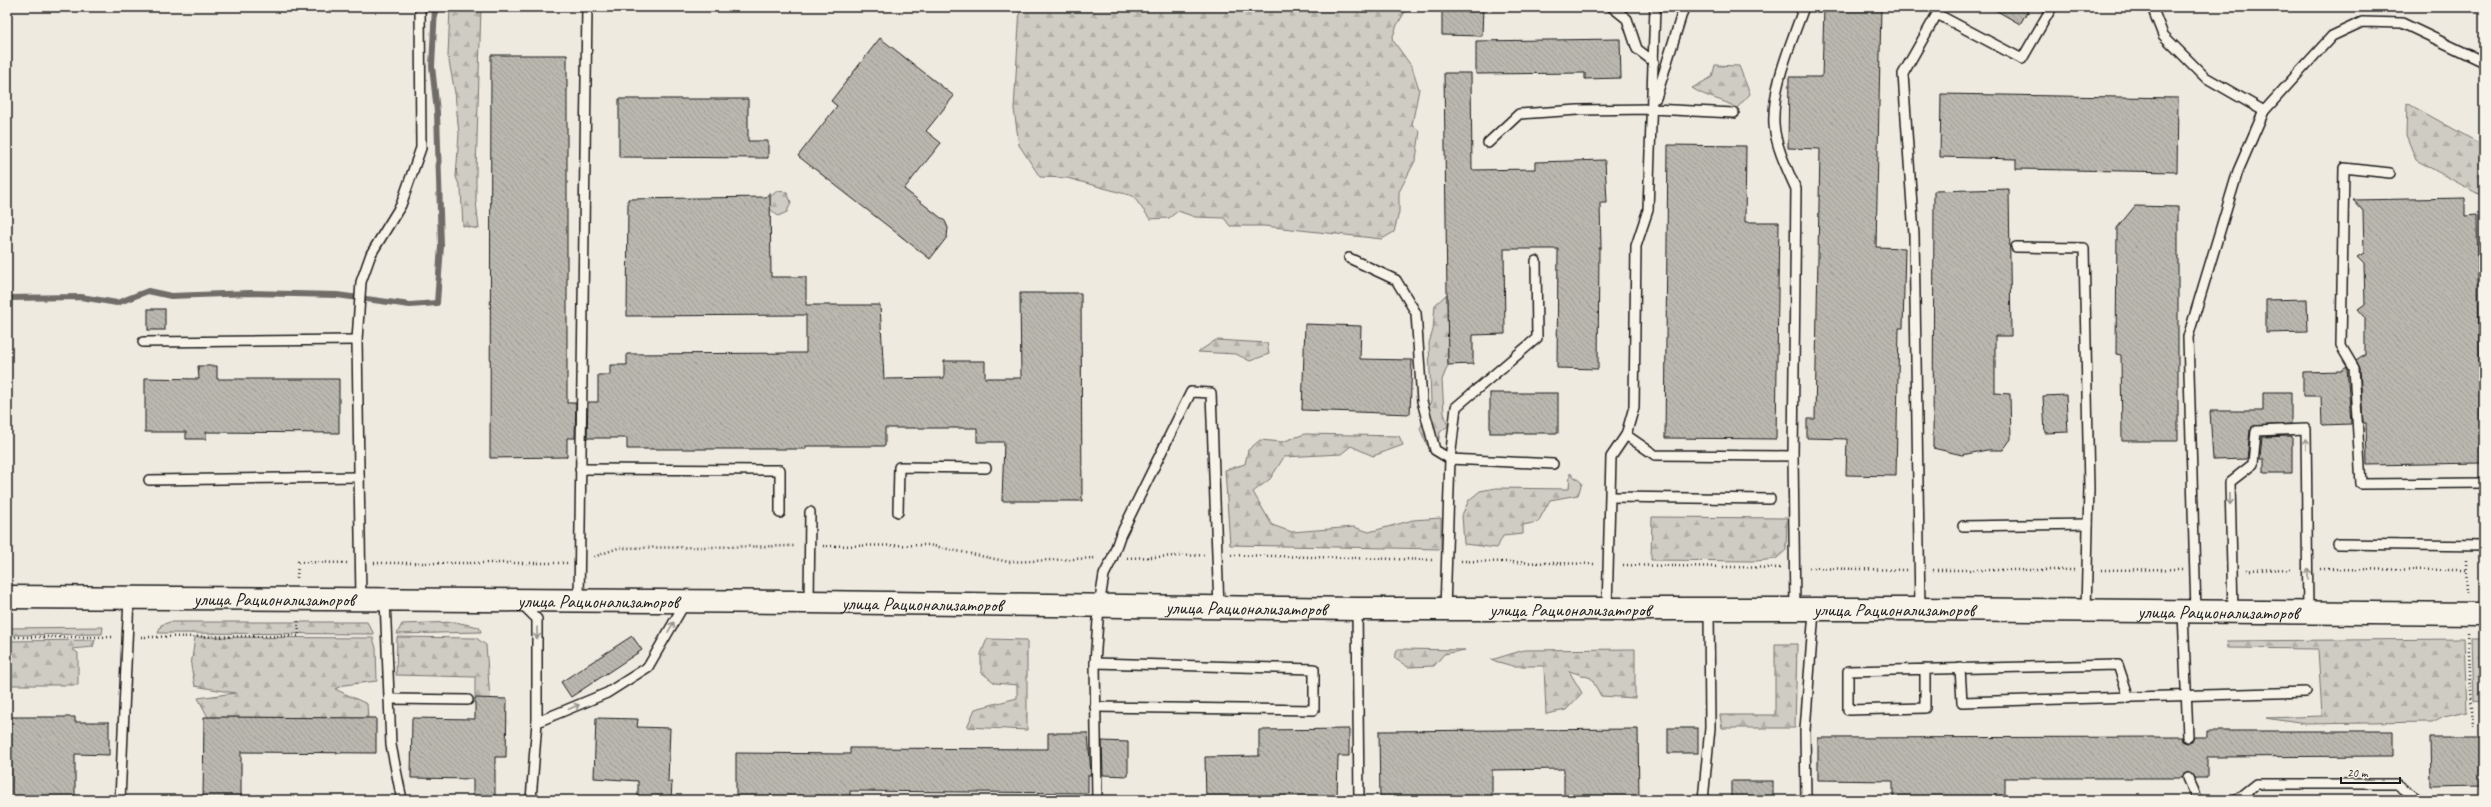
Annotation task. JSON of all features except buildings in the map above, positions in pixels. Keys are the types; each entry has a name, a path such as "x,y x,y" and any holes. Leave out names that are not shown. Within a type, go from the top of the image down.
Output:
{"main road":[{"name":"улица Рационализаторов","path":"7,597 685,603 809,602 1357,609 1804,611 1920,609 2086,612 2484,614"}],"lane":[{"path":"361,600 362,563 358,340 361,282 371,254 401,205 421,148 420,7"},
{"path":"579,601 587,7"},
{"path":"1612,7 1627,19 1637,48 1654,62"},
{"path":"1607,610 1611,457 1626,435 1634,407 1636,246 1648,210 1655,7"},
{"path":"1652,109 1684,7"},
{"path":"1804,7 1779,80 1774,125 1781,153 1796,189 1793,456 1794,568 1804,611 1806,800"},
{"path":"1920,609 1914,235 1903,74 1937,14 2022,59 2052,7"},
{"path":"2152,7 2163,35 2205,77 2264,111"},
{"path":"2188,737 2186,697 2190,612 2194,569 2188,337 2238,171 2264,111 2332,36 2362,22 2402,23 2484,62"},
{"path":"1488,143 1520,114 1578,110 1652,109 1734,113"},
{"path":"2390,173 2344,168 2341,346 2354,368 2361,484 2484,483"},
{"path":"2016,247 2084,248 2088,524 2086,612"},
{"path":"1349,258 1396,280 1416,313 1422,401 1435,450 1450,459 1553,464"},
{"path":"1445,609 1450,459 1456,407 1537,338 1536,261"},
{"path":"143,342 358,340"},
{"path":"1097,800 1095,663 1099,606 1104,575 1112,559 1120,536 1191,392 1211,393 1219,608"},
{"path":"2233,613 2230,482 2253,464 2256,432 2306,429 2308,613"},
{"path":"1626,435 1655,455 1793,456"},
{"path":"898,512 899,467 986,468"},
{"path":"580,469 780,470 780,512"},
{"path":"149,480 360,477"},
{"path":"1611,497 1770,499"},
{"path":"809,602 810,512"},
{"path":"1963,526 2088,524"},
{"path":"2338,544 2484,546"},
{"path":"120,800 129,598"},
{"path":"385,600 392,745 402,800"},
{"path":"519,601 537,619 537,722 531,800"},
{"path":"537,722 607,693 648,667 685,603"},
{"path":"1357,609 1359,800"},
{"path":"1703,800 1710,728 1709,610"},
{"path":"1095,663 1314,669 1314,710 1095,707"},
{"path":"1925,669 1925,708 1848,710 1848,671 1960,668 2118,665 2129,698"},
{"path":"1960,668 1962,702 2186,697 2306,692"},
{"path":"389,700 468,700"},
{"path":"2188,778 2198,800"},
{"path":"2236,800 2256,784 2397,784 2419,800"}],"path":[{"path":"7,637 299,636 297,599 298,562 579,563 618,548 929,545 1009,562 1218,554 1609,565 1919,570 2194,569"},
{"path":"2232,570 2466,570"}],"green space":[{"path":"450,7 481,7 476,172 476,201 479,229 463,226 461,190 456,177 459,134 455,93 448,56"},
{"path":"1020,7 1408,7 1397,25 1392,39 1412,67 1419,89 1412,125 1420,131 1416,159 1399,192 1399,212 1394,232 1382,239 1264,226 1230,226 1224,218 1195,217 1178,211 1169,218 1150,219 1133,196 1067,178 1040,177 1019,145 1014,109"},
{"path":"1715,65 1739,66 1750,94 1737,108 1692,88 1712,77"},
{"path":"2407,103 2484,146 2484,197 2416,160 2406,135"},
{"path":"777,191 787,192 791,202 787,212 778,216 770,209 770,197"},
{"path":"1447,294 1448,365 1442,380 1444,413 1448,426 1440,432 1438,445 1427,445 1420,429 1431,401 1429,343 1433,330 1435,305"},
{"path":"1216,340 1267,343 1269,354 1250,361 1236,354 1198,352"},
{"path":"1305,434 1399,436 1403,445 1373,456 1351,446 1341,454 1284,457 1270,479 1253,492 1272,525 1292,532 1354,527 1369,532 1413,520 1441,518 1441,549 1230,545 1225,470 1245,464 1248,450 1260,440 1282,442"},
{"path":"1570,473 1582,483 1578,495 1550,500 1538,522 1523,525 1523,534 1503,536 1497,548 1464,544 1462,515 1469,500 1480,491 1496,488 1569,489"},
{"path":"1652,517 1787,518 1786,550 1776,559 1756,561 1651,560"},
{"path":"170,622 367,622 374,634 158,633 161,625"},
{"path":"455,622 479,627 481,632 397,634 402,624"},
{"path":"103,627 102,634 7,635 7,628"},
{"path":"195,637 373,638 376,648 377,681 344,685 335,689 367,704 368,718 208,717 198,698 235,693 195,686 191,666"},
{"path":"397,637 476,638 486,645 490,699 475,698 475,677 396,675"},
{"path":"987,639 1027,640 1027,730 967,727 975,709 1017,698 1017,685 995,683 981,672 981,654"},
{"path":"2464,639 2467,711 2444,716 2432,722 2305,724 2266,718 2322,716 2318,649 2228,648 2227,641"},
{"path":"2472,639 2484,639 2484,711 2481,711 2481,702 2474,701"},
{"path":"95,640 93,647 72,649 78,653 78,685 7,685 7,641"},
{"path":"1775,644 1797,644 1795,728 1722,728 1720,715 1775,715"},
{"path":"1398,649 1465,650 1444,654 1434,666 1408,667 1394,658"},
{"path":"1635,649 1635,698 1601,696 1591,678 1569,671 1582,693 1566,710 1546,714 1544,666 1513,666 1491,660 1524,650"}],"waterway":[{"path":"7,298 81,297 117,303 148,291 171,296 250,293 337,295 410,305 437,303 441,246 437,112 432,66 435,7"}]}
